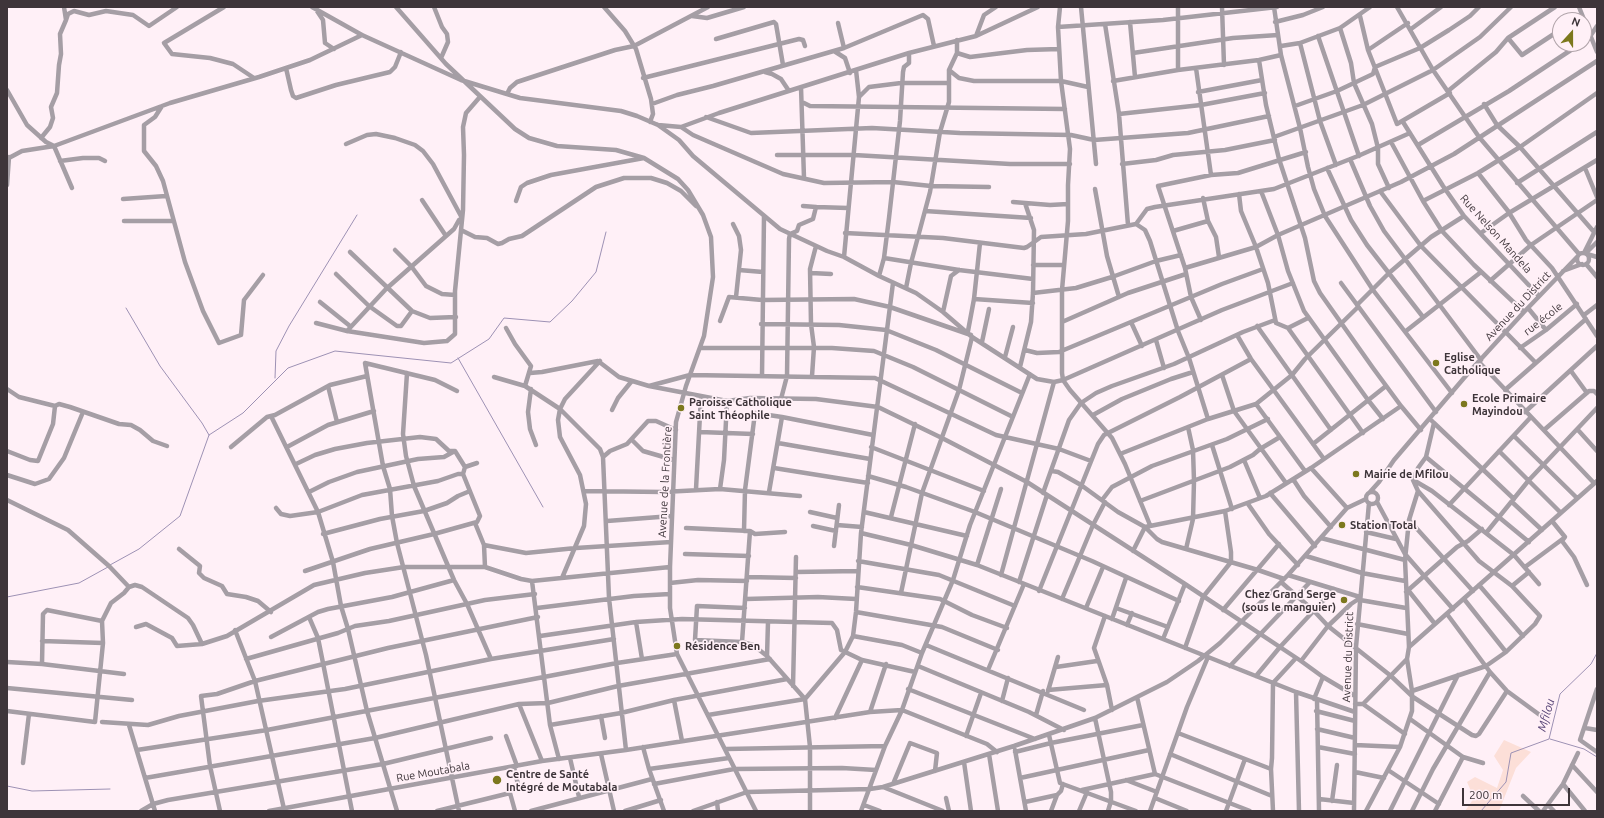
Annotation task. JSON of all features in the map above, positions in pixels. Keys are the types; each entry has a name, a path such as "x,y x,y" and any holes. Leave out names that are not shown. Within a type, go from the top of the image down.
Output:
{"street":[{"path":"64,7 66,20"},
{"path":"40,138 50,127 53,118 51,107 57,94 59,64 62,50 60,34 70,13 74,11 89,15 106,11 133,15 149,26 177,7"},
{"path":"224,7 164,43 172,54 210,58 233,64 254,78"},
{"name":"Avenue de la Frontière","path":"396,7 461,80 507,124 529,138 557,146 616,150 644,158 660,166 678,179 688,190 703,215 711,237 713,277 708,322 701,348 683,393 676,430 670,542 671,620 677,654 756,811"},
{"path":"434,7 442,27 447,34 448,42 441,58"},
{"path":"604,7 624,30 637,53 643,78 652,104 653,114 650,122"},
{"path":"508,94 510,88 517,82 608,52 634,46 708,7"},
{"path":"692,16 706,19 744,7"},
{"path":"976,36 984,16 996,7"},
{"path":"681,128 706,118 850,73 908,53 976,36 1038,7"},
{"path":"1060,7 1058,27 1060,81 1069,135 1070,164 1062,290 1063,380 1107,432 1120,454 1140,501 1147,526 1157,539 1186,550 1258,570 1283,581 1328,626 1438,714 1472,735 1478,736 1507,691"},
{"path":"1081,7 1096,164"},
{"path":"1178,7 1178,70"},
{"path":"1222,7 1224,65"},
{"path":"1058,27 1223,14 1275,7 1275,22 1281,46 1281,55 1295,106 1310,174 1325,216 1373,290 1406,331 1452,393"},
{"path":"1275,22 1303,15 1323,7"},
{"path":"1281,46 1300,43 1340,28 1360,16 1370,7"},
{"path":"1411,29 1441,7"},
{"path":"1375,67 1420,48 1465,19 1479,7"},
{"path":"1122,164 1156,160 1173,155 1207,152 1275,138 1363,105 1434,70 1480,37 1511,7"},
{"path":"1403,122 1449,92 1496,52 1508,38 1555,7"},
{"path":"314,8 362,35 461,80 530,100 621,111 658,125 681,128 693,135 783,174 824,183 851,184 893,182 931,186 989,186"},
{"path":"314,8 322,20 325,43 334,49"},
{"path":"1400,8 1420,48 1479,137 1555,228 1583,254 1589,257 1585,264"},
{"path":"652,104 677,95 844,48 923,15 928,19 934,46"},
{"path":"1360,16 1368,50 1385,94"},
{"path":"716,39 774,22 776,24 783,65"},
{"path":"1130,22 1136,77"},
{"path":"838,23 844,48"},
{"path":"1368,50 1408,23"},
{"path":"1105,24 1119,114 1128,225"},
{"path":"1340,28 1351,63 1354,83 1372,124 1378,148 1378,164 1389,188"},
{"path":"7,185 8,158 22,151 54,146 162,106 310,60 362,35"},
{"path":"1133,52 1224,39 1278,35"},
{"path":"1508,38 1522,55 1552,35"},
{"path":"1318,36 1359,156"},
{"path":"643,78 779,45 801,38 804,46"},
{"path":"1592,39 1597,52"},
{"path":"906,288 917,236 931,186 940,132 948,108 949,70 957,54 957,40"},
{"path":"1300,43 1320,121 1336,165"},
{"path":"957,54 970,57 1027,50 1059,49"},
{"path":"834,51 845,58 850,73"},
{"path":"286,68 291,90 293,96 296,98 344,83 390,72 395,67 401,52"},
{"path":"1418,145 1484,104 1509,91 1568,52"},
{"path":"879,276 884,258 887,235 899,129 903,69 909,62 908,53"},
{"path":"1113,81 1178,70 1259,60 1281,55"},
{"path":"1259,60 1269,116 1279,159 1308,250 1314,281 1400,406 1421,430"},
{"path":"1185,268 1256,247 1278,235 1300,227 1389,188 1454,154 1496,125 1546,95 1597,61"},
{"path":"1295,106 1337,91 1373,74 1375,67"},
{"path":"1196,68 1198,92 1211,175"},
{"path":"844,257 858,97 856,70"},
{"path":"949,70 959,78 974,81 1060,81 1088,87"},
{"path":"763,71 780,79 789,91"},
{"path":"1198,92 1262,80"},
{"path":"858,97 869,87 902,83 949,83"},
{"path":"801,88 802,156 804,178"},
{"path":"7,90 27,125 40,138 54,146 72,188"},
{"path":"1119,114 1201,105 1265,93"},
{"path":"1423,201 1446,191 1520,147 1597,93"},
{"name":"Rue Nelson Mandela","path":"1385,94 1397,124 1403,122 1446,191 1464,216 1539,296"},
{"path":"316,323 347,331 431,344 447,341 454,336 456,332 455,296 462,219 464,155 463,127 466,113 479,98"},
{"path":"802,102 810,106 1065,109"},
{"path":"1484,104 1496,125 1520,147 1538,170 1595,229 1583,254 1578,260 1585,264 1597,277"},
{"path":"162,106 155,117 144,125 143,149 156,166 202,307 219,343 240,336 243,322 244,300 263,275"},
{"path":"706,118 751,133 802,130 899,129 940,132 1069,135 1094,140 1188,133 1269,116"},
{"path":"658,125 679,140 694,156 780,229 844,257 879,276 906,288 943,312 970,334 1037,379 1054,382 1063,380 1201,320 1293,283"},
{"path":"1517,183 1597,132"},
{"path":"1136,224 1147,209 1203,198 1274,189 1359,156 1410,133"},
{"path":"346,144 369,134 376,134 395,138 415,145 423,151 433,164 462,219"},
{"path":"1390,142 1423,201 1442,231 1490,281 1526,310 1546,330"},
{"path":"1201,320 1192,297 1181,255 1158,188 1159,184 1211,175 1238,173 1279,159 1306,152"},
{"path":"776,155 802,156 854,154 936,160 1025,164 1070,164"},
{"path":"60,161 83,158 99,158 105,160"},
{"path":"516,201 521,187 527,183 551,175 644,158"},
{"path":"1350,159 1366,197 1384,231 1438,306 1480,361 1530,418 1596,482 1409,647"},
{"path":"1481,233 1509,213 1597,160"},
{"path":"1327,168 1351,220 1367,245 1424,317"},
{"path":"1490,281 1531,245 1597,198 1585,168"},
{"path":"1478,173 1509,213 1531,245 1557,276 1597,336"},
{"path":"461,230 474,237 487,238 497,244 502,243 509,239 522,236 596,187 624,178 651,178 673,186 681,191 703,215"},
{"path":"1095,189 1112,278 1119,297"},
{"path":"1262,191 1293,283 1308,318 1368,400 1384,419"},
{"path":"1380,191 1421,246 1461,289 1536,363"},
{"path":"1239,194 1245,221 1256,247 1270,291 1275,320 1278,325 1288,328 1362,433"},
{"path":"123,198 166,196"},
{"path":"1203,198 1208,221 1216,237 1219,257"},
{"path":"422,200 446,236"},
{"path":"1013,202 1050,205 1068,204"},
{"path":"1020,367 1032,322 1033,303 1034,230 1025,203"},
{"path":"803,206 848,208"},
{"path":"790,234 797,231 801,224 813,219 816,207"},
{"path":"925,211 963,212 1008,218 1031,218"},
{"path":"762,376 761,324 764,216"},
{"path":"1120,454 1208,419 1256,404 1292,375 1389,272 1431,237 1464,216"},
{"path":"347,331 350,326 386,289 446,236 462,219"},
{"path":"124,221 173,221"},
{"path":"1173,231 1208,221"},
{"path":"733,224 740,240 736,297"},
{"path":"846,233 917,236 1024,248 1040,237 1066,236 1136,224 1145,230 1178,331 1189,358 1208,419"},
{"path":"781,399 787,376 789,324 788,246 790,234"},
{"name":"Avenue du District","path":"1370,492 1394,460 1526,310 1557,276 1597,242"},
{"path":"901,593 922,493 959,390 966,366 980,243"},
{"path":"812,376 814,347 811,324 811,263 816,246"},
{"path":"395,250 411,266 426,286 442,294 455,296"},
{"path":"350,252 386,289 412,312 430,318 456,317"},
{"path":"1583,254 1597,259"},
{"path":"1033,293 1076,288 1112,278 1156,261 1181,255"},
{"path":"884,258 959,270 1033,279"},
{"name":"Avenue du District","path":"1562,272 1597,259"},
{"path":"1033,265 1064,264"},
{"path":"1025,350 1037,353 1062,350 1263,269"},
{"path":"739,270 763,272"},
{"path":"943,312 951,276 959,270"},
{"path":"1406,331 1481,272"},
{"path":"811,273 831,274"},
{"path":"336,274 369,306 399,326 412,312"},
{"path":"1062,322 1119,297 1186,274"},
{"path":"708,716 805,699 845,652 853,636 861,533 893,283"},
{"path":"1342,283 1357,306 1436,412"},
{"path":"720,321 727,298 736,297 762,300 860,300 890,307 970,334"},
{"path":"974,299 1033,303"},
{"path":"320,302 350,326"},
{"name":"rue école","path":"1520,348 1546,330 1577,304"},
{"path":"1505,390 1536,363 1597,305"},
{"path":"982,342 989,309"},
{"path":"1288,328 1308,318"},
{"path":"1019,582 1034,537 1052,471 1069,420 1081,403 1096,393 1112,386 1189,358 1237,335 1275,320"},
{"path":"1131,322 1142,346"},
{"path":"761,324 811,324 886,330 936,350 1022,393"},
{"path":"1258,326 1331,430"},
{"path":"1005,357 1013,327"},
{"path":"506,328 515,344 530,362 530,373 525,386"},
{"path":"1237,335 1251,360 1324,459"},
{"path":"1156,340 1164,368"},
{"path":"1525,412 1597,346"},
{"path":"701,348 788,349 814,347 874,351 883,353 1013,417"},
{"path":"1039,590 1100,439 1107,432 1251,360"},
{"path":"530,373 600,361"},
{"path":"600,361 619,377 631,382 727,401 750,398 816,399 878,407 915,424 1027,482 1186,584 1203,597 1323,677 1355,696"},
{"path":"562,578 576,548 586,516 584,491 580,475 560,437 558,424 560,409 565,399 600,361"},
{"path":"457,391 435,380 365,363 379,442 390,489 392,516 397,542 423,642 458,808"},
{"path":"1571,371 1587,392"},
{"path":"1093,415 1122,399 1171,379 1193,372"},
{"path":"407,373 404,438 414,486 454,580 467,604 491,659"},
{"path":"861,811 885,746 902,710 908,689 916,672 922,653 953,580 966,536 995,466 1030,374"},
{"path":"649,386 690,375 865,377 880,379 1005,438 1020,439 1059,449 1091,461"},
{"path":"1222,375 1234,411 1286,483"},
{"path":"231,447 257,424 328,386 367,376"},
{"path":"494,378 525,386 560,409 600,449 604,457 609,598 626,750"},
{"path":"612,410 618,398 631,382"},
{"path":"1001,575 1054,382"},
{"path":"328,386 337,422"},
{"path":"1313,444 1386,386"},
{"path":"531,389 528,412 530,429 536,445"},
{"path":"7,390 20,397 55,406 59,404 119,424 131,425 154,440 167,446"},
{"path":"1544,430 1587,392 1591,390 1597,394"},
{"path":"696,489 701,396"},
{"path":"720,488 727,401"},
{"path":"1256,404 1305,471"},
{"path":"7,451 30,460 38,461 53,424 55,406"},
{"path":"1052,471 1058,472 1082,486 1103,501 1147,526 1193,519 1248,504 1270,493 1311,468 1384,419 1400,406"},
{"path":"1406,591 1426,576 1457,547 1484,531 1499,516 1529,480 1578,430 1597,408"},
{"path":"287,447 337,422 374,411"},
{"path":"7,475 35,484 49,479 64,458 83,412"},
{"path":"744,531 745,490 755,413 782,416 873,435"},
{"path":"271,416 296,464 318,512 323,534 333,562 335,580 355,656 367,711 397,811"},
{"path":"769,492 782,416"},
{"path":"1449,505 1530,418"},
{"path":"1062,599 1103,501 1112,487 1130,476 1152,466 1193,450 1212,445 1248,430 1268,419"},
{"path":"1430,419 1482,468 1542,530"},
{"path":"604,457 610,451 627,444 651,420 676,430"},
{"path":"1413,694 1458,675 1486,666 1506,652 1523,636 1540,616 1512,586 1493,573 1464,544 1418,490 1413,480 1418,468 1426,457 1434,423"},
{"path":"891,517 904,460 915,424"},
{"path":"1186,550 1193,519 1194,481 1193,450 1188,427"},
{"path":"1578,430 1597,451"},
{"path":"700,432 753,434"},
{"path":"1514,436 1578,498"},
{"path":"1140,501 1220,471 1253,456 1260,449 1280,437"},
{"path":"296,464 315,455 335,449 404,438 436,439 449,451 454,451 465,467"},
{"path":"632,440 643,451 674,460"},
{"path":"778,443 870,459"},
{"path":"1212,445 1232,509"},
{"path":"871,447 984,490"},
{"path":"309,492 329,482 384,466 418,459 444,457 454,451"},
{"path":"1500,451 1561,513"},
{"path":"1426,457 1529,542"},
{"path":"1244,460 1260,498"},
{"path":"465,467 477,463"},
{"path":"305,571 370,549 475,523 480,516 463,474 465,467"},
{"path":"774,468 868,483"},
{"path":"1311,468 1347,508"},
{"path":"276,508 281,514 290,516 318,512 362,495 414,486 463,474"},
{"path":"868,476 899,485 975,512 1014,530 1057,546 1179,601"},
{"path":"1293,479 1304,496 1330,526"},
{"path":"1413,480 1432,491 1514,555 1539,584"},
{"path":"1366,498 1370,503 1376,502 1379,497 1379,482"},
{"path":"584,491 672,492 720,488 800,496"},
{"path":"977,565 1001,488"},
{"path":"1366,811 1400,747 1410,720 1413,694 1407,659 1409,647 1406,608 1405,560 1409,520 1418,490"},
{"path":"323,534 392,516 424,511 447,503 470,491"},
{"path":"692,811 747,792 870,789 883,787 997,752 1095,718 1182,673 1206,656 1283,581 1347,508 1366,498 1370,492 1375,492 1379,497"},
{"path":"1270,493 1315,546"},
{"path":"7,500 68,530 109,566 129,587"},
{"path":"1376,502 1406,554 1453,608"},
{"name":"Avenue du District","path":"1354,811 1357,624 1370,503"},
{"path":"1248,504 1279,544 1298,565"},
{"path":"834,546 839,505"},
{"path":"1185,648 1203,597 1231,562 1225,511"},
{"path":"810,512 837,518"},
{"path":"864,512 891,517 966,536"},
{"path":"607,521 672,516"},
{"path":"1409,520 1473,591"},
{"path":"1552,521 1565,537"},
{"path":"475,523 484,545 485,567"},
{"path":"836,525 862,527"},
{"path":"813,526 836,531"},
{"path":"1133,551 1147,526"},
{"path":"686,528 750,531 755,534 785,532"},
{"path":"742,642 750,531"},
{"path":"1366,532 1396,539"},
{"path":"861,533 911,545 977,565 1296,692 1355,712"},
{"path":"1525,567 1565,537"},
{"path":"1565,537 1562,541 1574,556 1587,585"},
{"path":"1321,538 1405,560"},
{"path":"484,545 526,553 670,542"},
{"path":"1223,610 1279,544"},
{"path":"179,550 200,566 199,573 204,578 222,586 228,594 258,601 270,612"},
{"path":"685,554 749,556"},
{"path":"1306,556 1362,574 1405,581"},
{"path":"793,686 792,650 795,622 796,557"},
{"path":"858,561 939,575 1015,606"},
{"path":"136,627 146,624 172,638 177,646 202,644 227,636 235,630 270,612 304,590 335,580 365,573 404,567 485,567 532,581 670,567"},
{"path":"1086,608 1103,567"},
{"path":"796,572 858,571"},
{"path":"1512,586 1529,572"},
{"path":"1288,575 1360,598 1406,608"},
{"path":"670,582 796,578"},
{"path":"1112,619 1126,578"},
{"path":"271,637 318,612 385,598 454,580"},
{"path":"532,581 537,608 550,724 559,759"},
{"path":"1230,666 1310,582"},
{"path":"988,670 998,650 1024,584"},
{"path":"1163,639 1186,584"},
{"path":"7,711 95,722 96,696 103,644 102,621 111,603 129,587 135,585 142,587 188,618 202,644"},
{"path":"1479,585 1523,636"},
{"path":"857,587 943,601 1007,628"},
{"path":"1256,676 1280,647 1334,589"},
{"path":"1406,591 1435,624"},
{"path":"246,659 348,629 416,616 467,604 535,594"},
{"path":"537,608 609,598 670,594"},
{"path":"746,599 818,597 856,599"},
{"path":"1301,661 1328,626 1350,604 1360,598"},
{"path":"1464,599 1506,652"},
{"path":"745,608 697,606 696,641 742,642 753,645 769,658 805,699 810,747 810,811"},
{"path":"1116,608 1168,627"},
{"path":"42,664 43,614 47,610 102,621"},
{"path":"856,612 942,627 998,650"},
{"path":"1127,625 1132,613"},
{"path":"1447,614 1490,672 1507,691 1548,721"},
{"path":"1105,616 1094,648 1107,684 1112,710"},
{"path":"309,617 318,638 324,663 333,718 340,744 352,811"},
{"path":"220,811 210,766 201,696 217,694 255,681 324,663 538,617"},
{"path":"540,636 636,622 671,620 696,619 743,622 832,623 837,630 839,648 845,652 862,660 886,664 916,672"},
{"path":"636,622 642,659"},
{"path":"768,622 769,658"},
{"path":"1357,624 1408,634"},
{"path":"235,630 255,681 258,701 267,730 284,810"},
{"path":"853,636 902,645 922,653"},
{"path":"102,722 129,725 148,725 204,711 258,701 361,686 491,659 614,639"},
{"path":"42,641 103,644"},
{"path":"926,645 1046,692 1084,710"},
{"path":"138,750 207,738 267,730 617,663 677,654"},
{"path":"1150,811 1206,656"},
{"path":"1036,715 1056,667 1058,657"},
{"path":"145,778 375,738 519,704 548,702 618,686 769,658"},
{"path":"1273,811 1271,769 1273,683 1296,658"},
{"path":"1363,704 1407,659"},
{"path":"835,718 862,660"},
{"path":"1056,667 1098,661"},
{"path":"7,662 42,664 124,674"},
{"path":"870,712 886,664"},
{"path":"918,666 1036,715 1064,730"},
{"path":"1412,811 1433,768 1490,672"},
{"path":"1390,811 1458,675"},
{"path":"1319,811 1318,729 1315,699 1323,677"},
{"path":"1002,701 1008,678"},
{"path":"550,724 621,713 674,700 787,679"},
{"path":"1046,692 1107,684"},
{"path":"7,688 132,700"},
{"path":"1597,688 1580,740 1597,752"},
{"path":"908,689 1034,739"},
{"path":"1296,692 1299,811"},
{"path":"966,736 981,693"},
{"path":"1137,697 1155,774"},
{"path":"674,700 682,741"},
{"path":"519,704 542,761"},
{"path":"1355,704 1363,704 1405,734"},
{"path":"902,710 987,744 997,752"},
{"name":"Rue Moutabala","path":"269,811 284,810 349,796 542,761 601,754 870,712 902,710"},
{"path":"1316,711 1355,721"},
{"path":"23,763 29,714"},
{"path":"601,716 605,738"},
{"path":"1095,718 1100,735 1109,784 1111,801 1108,811"},
{"path":"1410,720 1463,757 1483,763"},
{"path":"129,725 138,750 155,811"},
{"path":"1015,752 1051,743 1100,735 1144,725"},
{"path":"1585,728 1597,730"},
{"path":"1318,729 1355,738"},
{"path":"1178,733 1271,769"},
{"path":"1049,735 1059,781 1063,784 1136,811"},
{"path":"506,736 520,788"},
{"path":"142,811 152,804 215,792 345,772 491,738"},
{"path":"893,784 910,743 937,753 935,771"},
{"path":"1355,745 1400,747"},
{"path":"726,749 885,746"},
{"path":"1014,746 1026,811"},
{"path":"643,747 664,811"},
{"path":"1318,747 1355,754"},
{"path":"1020,778 1149,750"},
{"path":"1543,811 1563,784 1578,753"},
{"path":"601,754 614,811"},
{"path":"989,754 998,811"},
{"path":"1170,754 1272,796"},
{"path":"1435,811 1463,757"},
{"path":"570,758 579,797"},
{"path":"649,769 729,758"},
{"path":"1226,811 1245,759"},
{"path":"964,762 971,811"},
{"path":"1332,801 1337,765"},
{"path":"1572,765 1597,792"},
{"path":"531,811 608,790 734,768 876,770"},
{"path":"1388,770 1439,804"},
{"path":"1355,772 1384,778"},
{"path":"1084,791 1155,774 1250,811"},
{"path":"1126,780 1157,792"},
{"path":"1051,811 1063,784"},
{"path":"1563,784 1585,811"},
{"path":"883,787 943,811"},
{"path":"1079,811 1084,791"},
{"path":"437,811 458,808 510,793 515,811"},
{"path":"1025,802 1057,795"},
{"path":"1523,796 1539,811"},
{"path":"946,798 949,811"},
{"path":"1155,798 1187,811"},
{"path":"1319,799 1354,803"},
{"path":"625,811 660,800"},
{"path":"717,802 718,811"},
{"path":"864,805 880,811"},
{"path":"1548,805 1554,811"}],"shaded area":[{"path":"1504,740 1531,752 1516,768 1499,811 1465,811 1474,798 1467,782 1475,777 1497,788 1503,770 1494,756"}],"waterway":[{"path":"275,378 276,351 289,326 357,215"},
{"path":"110,565 139,549 180,516 209,435 243,413 288,368 335,351 451,363 489,339 504,318 550,322 572,301 596,272 606,232"},
{"path":"126,308 160,366 202,423 209,435"},
{"path":"458,358 543,507"},
{"path":"7,597 79,583 108,567"},
{"name":"Mfilou","path":"1481,811 1506,782 1511,753 1549,739 1560,694 1591,664 1597,653"},
{"path":"1550,739 1584,749 1597,757"},
{"path":"7,786 32,791 110,789"}],"place":[{"name":"Eglise Catholique","path":"1436,363"},
{"name":"Ecole Primaire Mayindou","path":"1464,404"},
{"name":"Paroisse Catholique Saint Théophile","path":"681,408"},
{"name":"Mairie de Mfilou","path":"1356,474"},
{"name":"Station Total","path":"1342,525"},
{"name":"Chez Grand Serge (sous le manguier)","path":"1344,600"},
{"name":"Résidence Ben","path":"677,646"},
{"name":"Centre de Santé Intégré de Moutabala","path":"497,780"}]}
